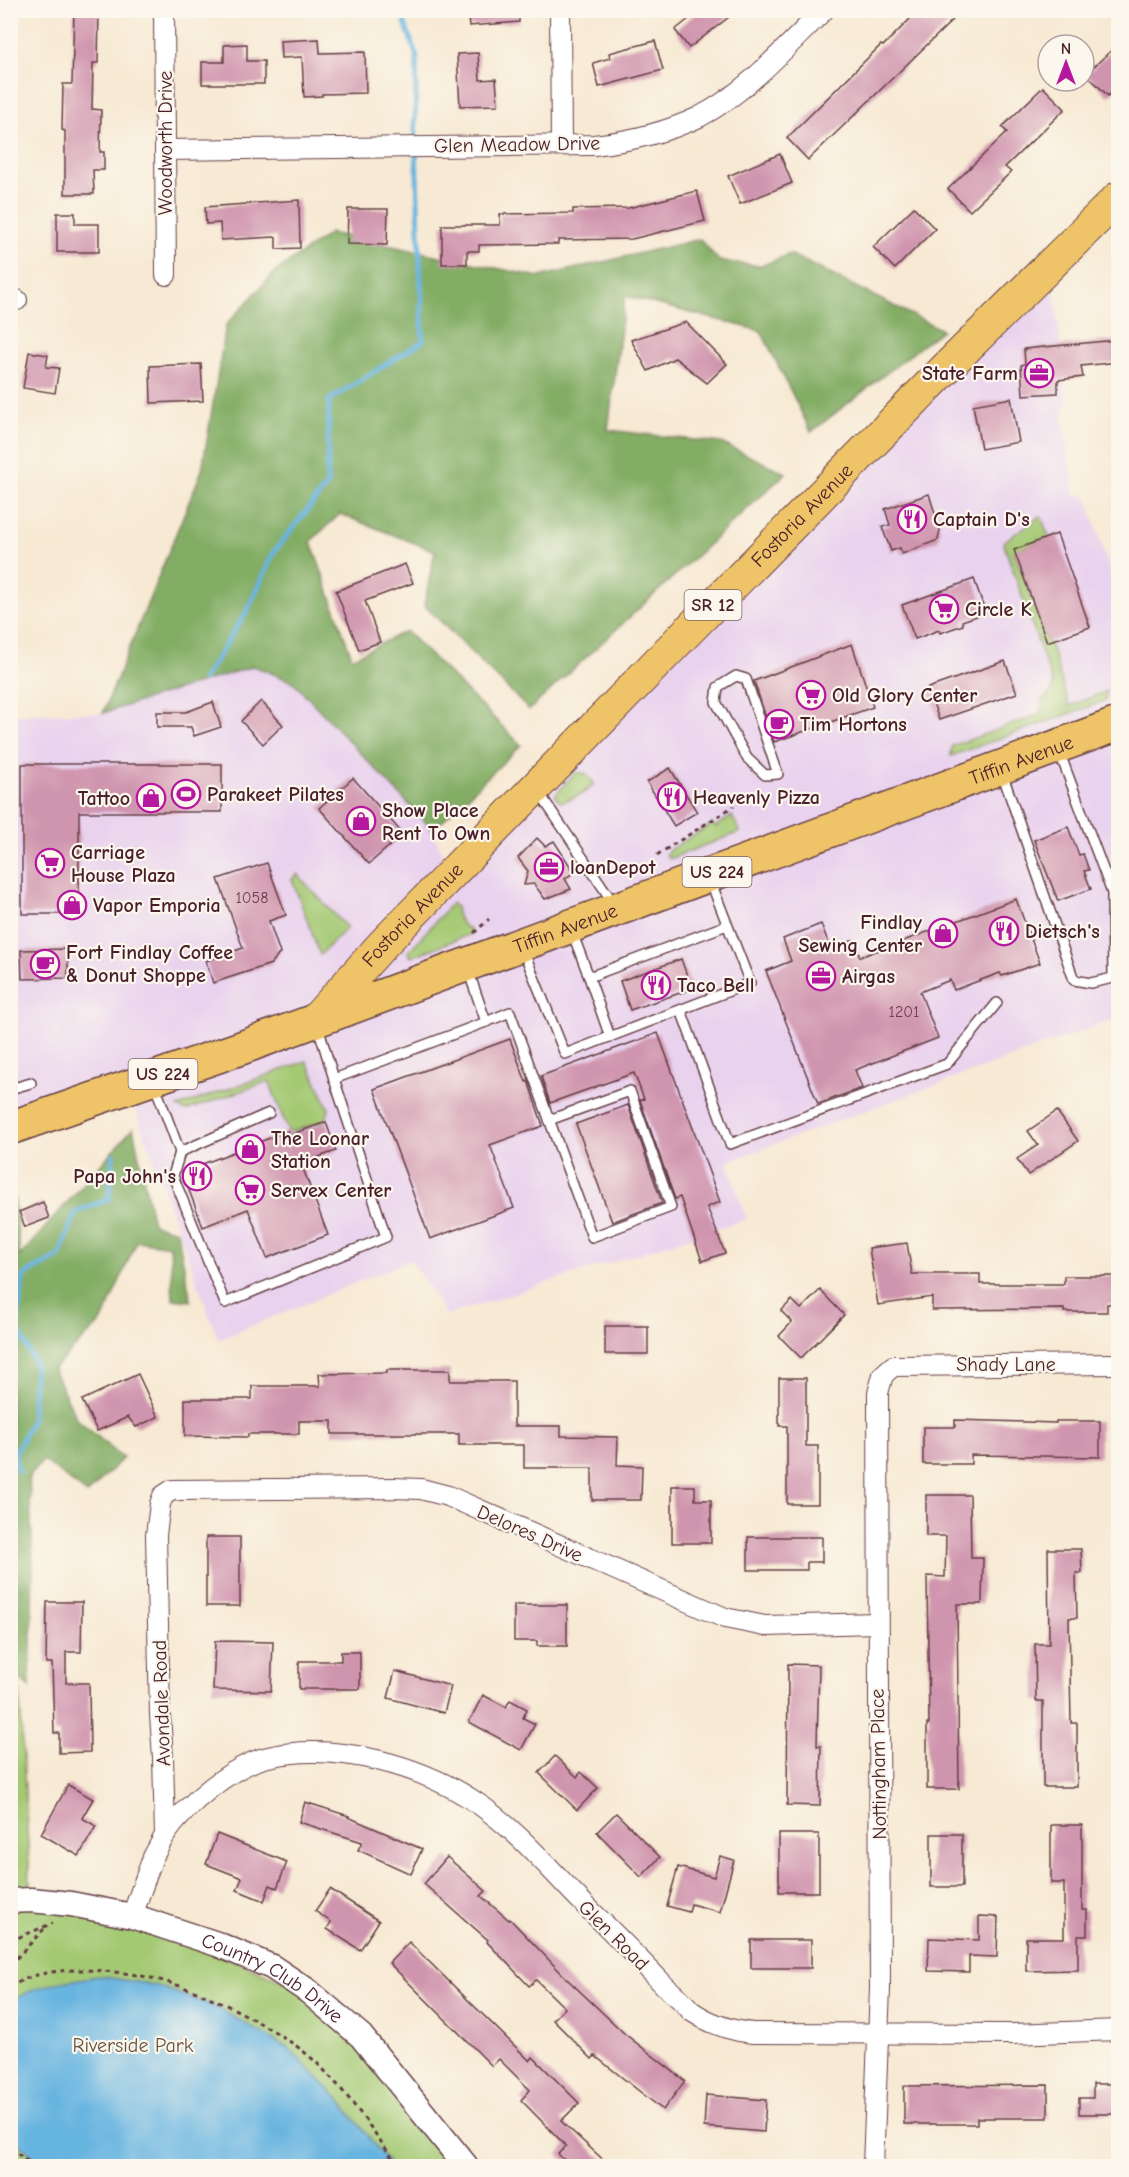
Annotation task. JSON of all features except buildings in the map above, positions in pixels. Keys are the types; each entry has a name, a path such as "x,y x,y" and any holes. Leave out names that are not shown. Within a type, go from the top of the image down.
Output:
{"highway":[{"name":"Tiffin Avenue","path":"10,1128 241,1048 1119,724"}],"main road":[{"name":"Fostoria Avenue","path":"316,1019 383,944 940,374 1119,198"}],"street":[{"name":"Woodworth Drive","path":"164,10 166,275"},
{"path":"560,10 561,145"},
{"name":"Glen Meadow Drive","path":"166,150 437,145 594,145 630,140 673,128 699,117 733,95 824,10"},
{"name":"Shady Lane","path":"893,1366 907,1364 1119,1364"},
{"name":"Nottingham Place","path":"873,2166 880,1952 876,1406 883,1375 893,1366"},
{"name":"Delores Drive","path":"172,1490 382,1488 421,1490 448,1496 725,1618 765,1626 877,1623"},
{"name":"Avondale Road","path":"132,1916 153,1857 165,1835 156,1535 160,1504 163,1496 172,1490"},
{"name":"Glen Road","path":"165,1835 176,1820 207,1792 242,1768 267,1757 308,1752 336,1753 390,1764 455,1790 502,1822 691,2011 701,2018 733,2030 753,2033 1013,2034 1119,2030"},
{"name":"Country Club Drive","path":"10,1901 31,1900 71,1904 132,1916 217,1944 272,1967 308,1991 361,2036 466,2166"}],"lane":[{"path":"736,676 746,679 778,774 765,775 747,758 716,702 718,687 736,676"},
{"path":"1000,768 1074,980 1091,983 1113,978 1112,893 1058,746"},
{"path":"536,788 617,909"},
{"path":"520,945 566,1054 750,983 708,875"},
{"path":"589,977 727,925"},
{"path":"570,926 610,1037"},
{"path":"467,965 486,1022"},
{"path":"681,1010 730,1144 947,1064 997,1003"},
{"path":"334,1079 510,1012 549,1120 592,1237 671,1207 630,1090 549,1120"},
{"path":"153,1078 180,1152 173,1176 225,1303 386,1237 316,1019"},
{"path":"10,1089 31,1083"},
{"path":"180,1152 269,1113"}],"path":[{"path":"657,855 734,806"},
{"path":"10,1941 46,1927 61,1918 71,1904"},
{"path":"10,1965 46,1927"},
{"path":"10,1988 20,1980 60,1971 110,1970 168,1981 215,1998 278,2033 319,2065 356,2108 399,2166"},
{"path":"10,2148 34,2166"}],"shaded area":[{"path":"1051,263 1067,402 1062,416 1075,496 1086,495 1118,596 1118,1018 727,1162 747,1219 446,1315 411,1260 218,1340 127,1087 11,1130 11,714 103,713 253,666 293,682 433,830 450,875"}],"green space":[{"path":"330,233 539,277 700,239 719,261 761,266 790,254 942,330 811,432 761,331 625,296 608,430 721,443 786,473 529,710 424,605 435,551 340,514 311,541 352,658 406,631 521,745 433,830 293,682 254,666 103,713 202,470 226,325 274,273"},
{"path":"1041,516 1049,537 1014,551 1047,642 1051,645 1069,706 1107,691 1105,701 951,756 952,746 1035,716 1041,711 1042,699 1052,690 1053,684 1003,542"},
{"path":"575,773 585,773 594,783 583,793 560,802 555,795"},
{"path":"732,816 740,832 669,859 666,854 669,850 712,824 715,827"},
{"path":"297,874 347,928 320,955 292,879"},
{"path":"452,903 456,907 460,921 470,929 471,934 411,957 408,952"},
{"path":"307,1061 329,1109 326,1120 292,1132 288,1131 269,1081 185,1111 178,1107"},
{"path":"133,1128 153,1224 177,1231 191,1301 173,1299 170,1246 137,1241 102,1321 53,1369 77,1419 123,1458 87,1494 43,1460 29,1476 33,1566 30,1688 10,1668 11,1192 14,1194 20,1256"},
{"name":"Riverside Park","path":"10,1520 31,1900 115,1912 308,1991 466,2166 11,2166"}],"water":[{"path":"98,1976 155,1985 216,2007 288,2048 340,2100 391,2166 45,2166 11,2138 11,2003 20,1996 41,1987"}],"waterway":[{"path":"203,680 247,611 274,552 327,485 329,400 423,341 415,120 417,57 404,21 404,10"},
{"path":"19,1472 14,1456 32,1419 35,1364 17,1327 23,1276 59,1256 76,1212 109,1199 113,1155"}],"place":[{"name":"State Farm","path":"1039,373"},
{"name":"Captain D's","path":"912,519"},
{"name":"Circle K","path":"944,609"},
{"name":"Old Glory Center","path":"811,695"},
{"name":"Tim Hortons","path":"779,724"},
{"name":"Parakeet Pilates","path":"186,794"},
{"name":"Heavenly Pizza","path":"672,797"},
{"name":"Tattoo","path":"151,798"},
{"name":"Show Place Rent To Own","path":"361,821"},
{"name":"Carriage House Plaza","path":"50,863"},
{"name":"loanDepot","path":"549,867"},
{"name":"Vapor Emporia","path":"72,905"},
{"name":"Dietsch's","path":"1004,931"},
{"name":"Findlay Sewing Center","path":"943,933"},
{"name":"Fort Findlay Coffee & Donut Shoppe","path":"45,964"},
{"name":"Airgas","path":"821,976"},
{"name":"Taco Bell","path":"656,985"},
{"name":"The Loonar Station","path":"250,1149"},
{"name":"Papa John's","path":"197,1176"},
{"name":"Servex Center","path":"250,1190"}]}
